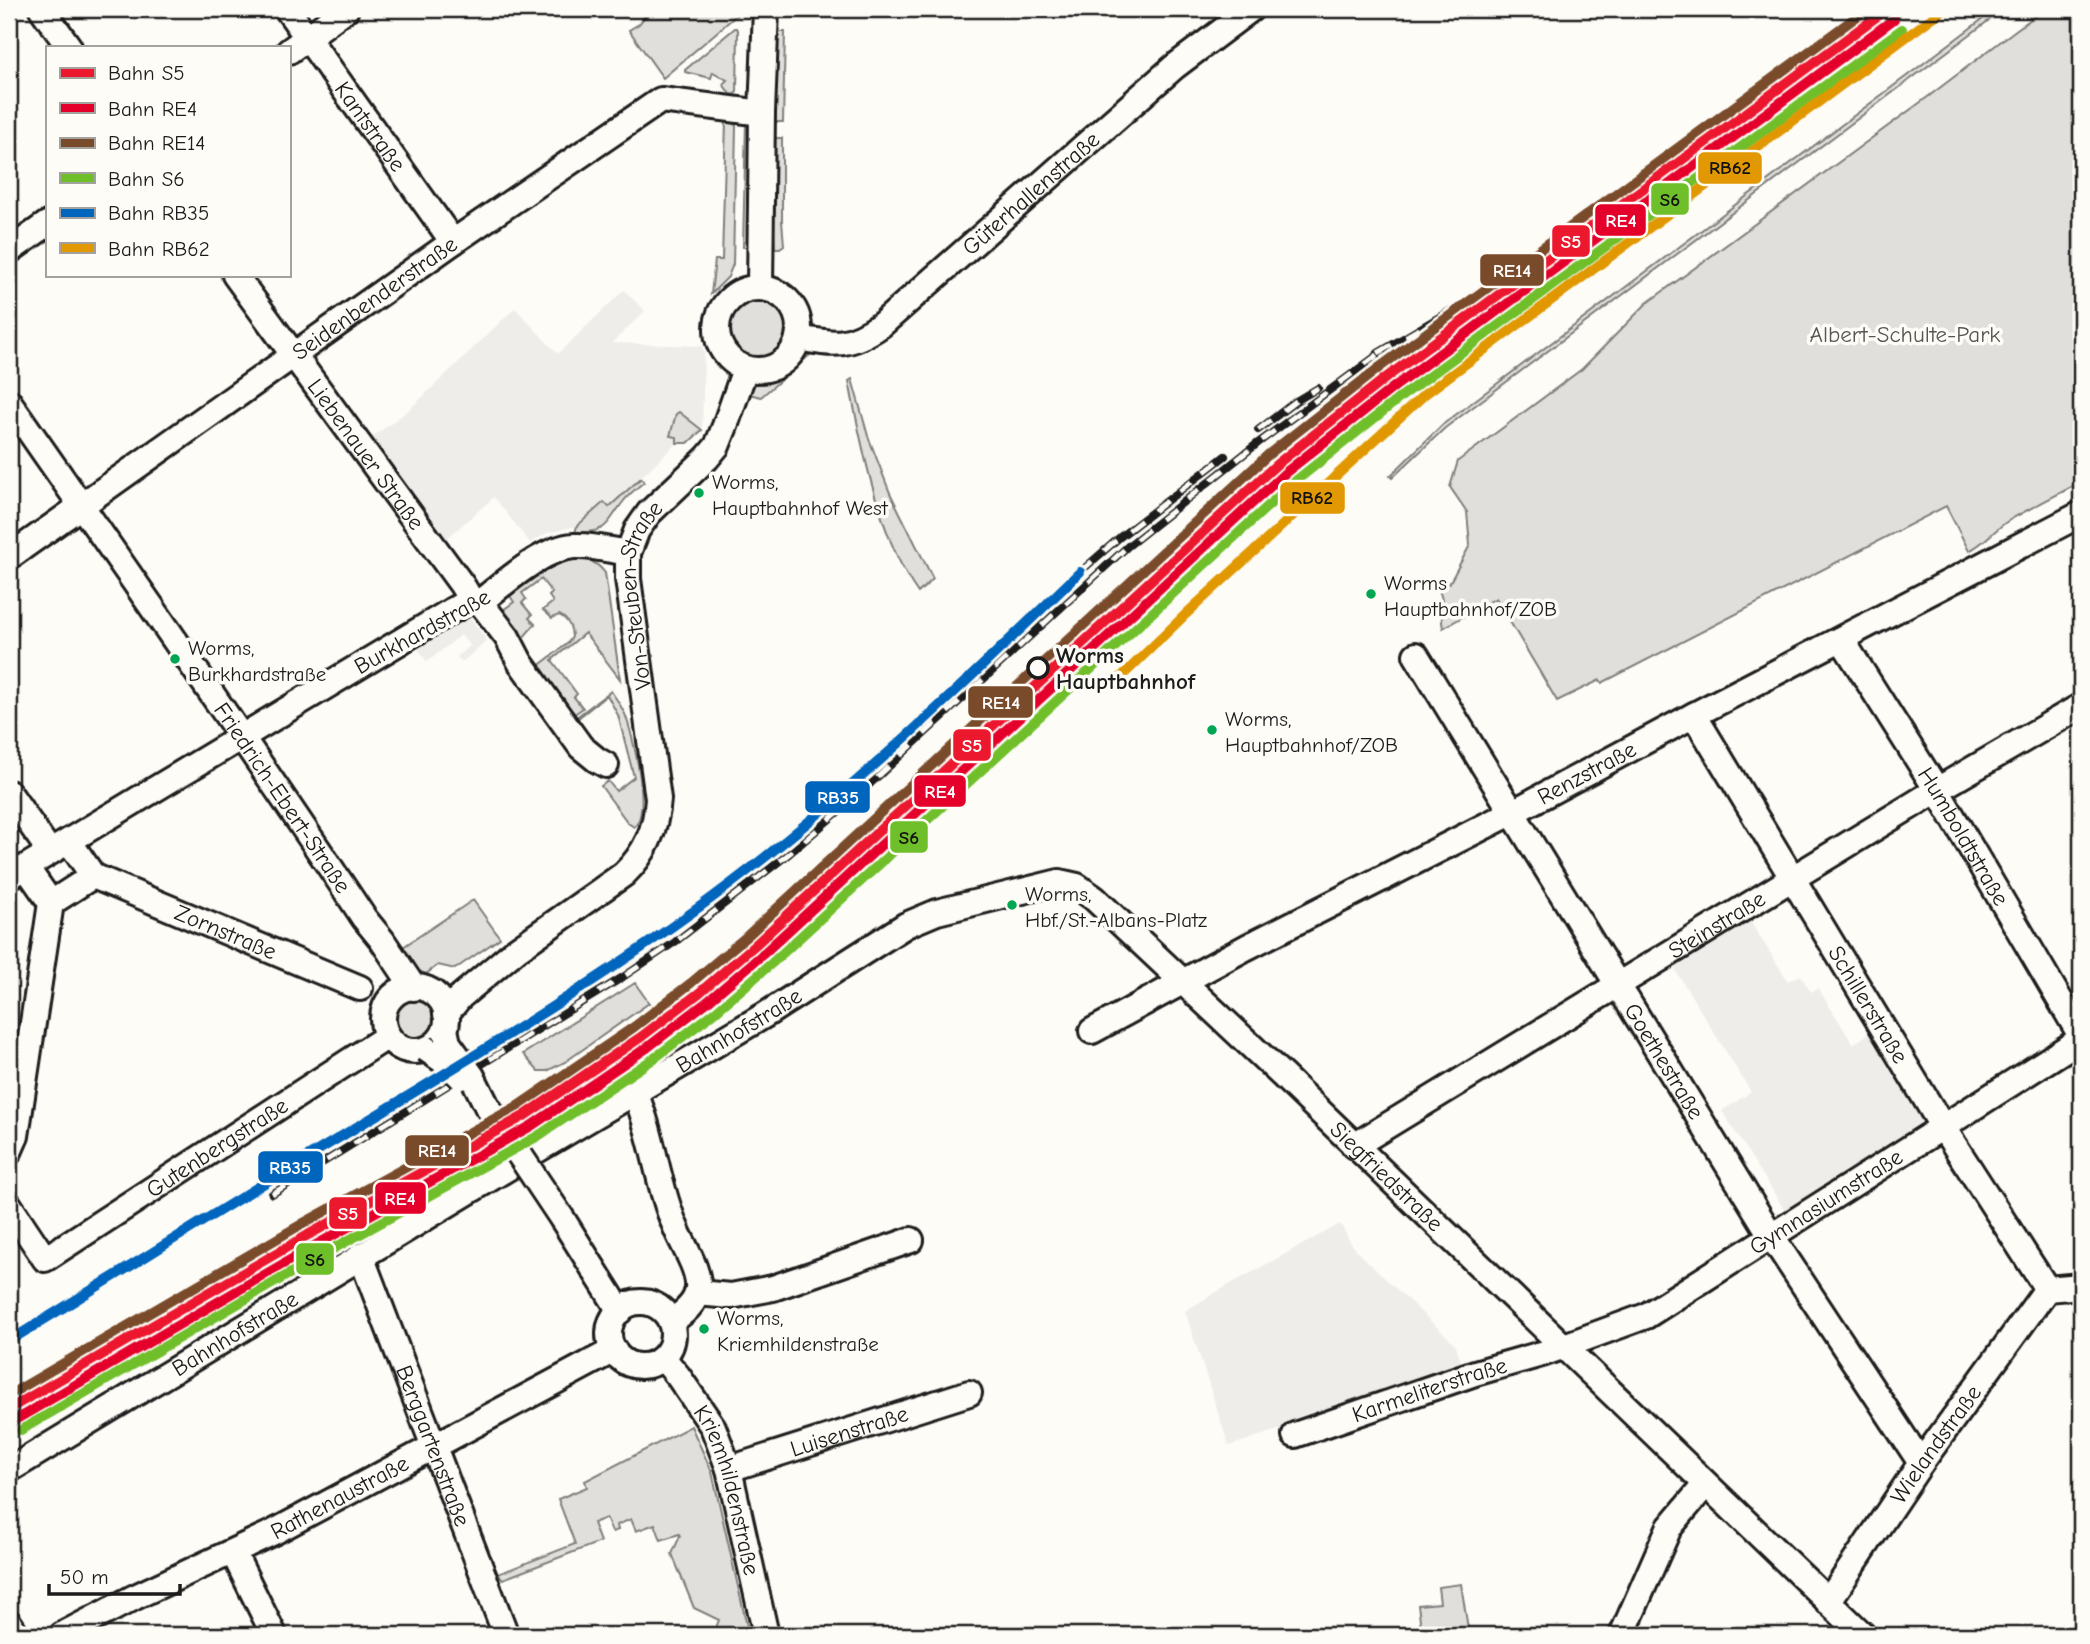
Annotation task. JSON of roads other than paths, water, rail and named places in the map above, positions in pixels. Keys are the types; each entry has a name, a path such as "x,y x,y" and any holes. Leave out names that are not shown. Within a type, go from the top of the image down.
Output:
{"street":[{"path":"41,9 68,46"},
{"name":"Kantstraße","path":"287,9 298,44 453,242"},
{"path":"298,44 346,9"},
{"path":"760,288 766,9"},
{"name":"Güterhallenstraße","path":"798,338 832,343 852,342 881,325 1174,67 1251,9"},
{"name":"Seidenbenderstraße","path":"9,557 453,242 661,100 762,113"},
{"path":"9,251 46,224"},
{"name":"Liebenauer Straße","path":"236,276 463,585 507,637 520,662 581,747 606,765"},
{"path":"760,288 775,292 788,301 799,322 798,338 792,352 775,367 744,369 732,361 722,349 717,334 718,318 730,298 744,290 760,288"},
{"name":"Von-Steuben-Straße","path":"516,950 624,874 645,850 655,826 659,799 628,579 628,553 642,520 707,458 716,446 744,369"},
{"name":"Friedrich-Ebert-Straße","path":"9,402 242,735 414,991"},
{"name":"Renzstraße","path":"1092,1031 1237,952 1513,812 2081,514"},
{"name":"Burkhardstraße","path":"18,872 242,735 476,601 538,559 558,549 585,547 628,553"},
{"name":"Humboldtstraße","path":"1842,640 1937,790 2081,1037"},
{"name":"Goethestraße","path":"1416,655 1772,1237 1921,1463"},
{"name":"Steinstraße","path":"1354,1146 1937,790 2081,706"},
{"name":"Schillerstraße","path":"1694,715 1942,1126 2047,1289"},
{"path":"9,793 93,876 51,903 16,1136 9,1153"},
{"path":"18,872 51,903"},
{"name":"Zornstraße","path":"93,876 360,988"},
{"name":"Siegfriedstraße","path":"857,958 906,925 937,912 1059,882 1077,886 1094,898 1282,1075 1863,1635"},
{"path":"516,950 460,997 440,1038 426,1049 403,1049 388,1036 384,1014 389,1001 414,991 448,987 516,950"},
{"name":"Bahnhofstraße","path":"9,1471 857,958"},
{"path":"414,991 442,1002 448,1043 472,1076 487,1106 620,1311"},
{"name":"Gutenbergstraße","path":"9,1205 45,1259 388,1036"},
{"name":"Gymnasiumstraße","path":"1563,1346 1646,1316 2081,1037"},
{"path":"426,1049 449,1065 487,1106"},
{"path":"635,1093 647,1123 667,1207 698,1280 697,1293 688,1308 671,1322"},
{"path":"697,1293 731,1296 774,1288 912,1240"},
{"name":"Berggartenstraße","path":"361,1256 506,1635"},
{"path":"2047,1289 2081,1286"},
{"name":"Wielandstraße","path":"1828,1602 1921,1463 2047,1289"},
{"path":"645,1303 661,1309 671,1322 672,1344 663,1358 650,1365 639,1366 623,1360 614,1350 610,1330 614,1317 631,1304 645,1303"},
{"name":"Karmeliterstraße","path":"1295,1435 1475,1373 1563,1346"},
{"name":"Rathenaustraße","path":"62,1635 135,1597 233,1552 434,1448 614,1350"},
{"name":"Kriemhildenstraße","path":"663,1358 713,1427 729,1469 766,1635"},
{"name":"Luisenstraße","path":"729,1469 969,1393"},
{"path":"1622,1635 1670,1528 1705,1485"},
{"path":"233,1552 274,1635"},
{"path":"9,1623 17,1635"}],"railway":[{"path":"1378,353 1582,233"},
{"path":"272,1194 623,977 675,942 790,853 858,795 1128,546 1258,443 1387,348"},
{"path":"1258,430 1318,388"},
{"path":"1080,572 1120,537 1225,456"}],"rail line":[{"name":"RE14","path":"9,1395 302,1224 518,1106 634,1027 747,936 1269,454 1380,367 1867,9"},
{"name":"S5","path":"9,1409 308,1235 524,1116 641,1037 699,993 755,945 1277,464 1387,377 1887,9"},
{"name":"RB62","path":"1118,680 1425,394 1944,9"},
{"name":"RE4","path":"15,1420 314,1246 531,1126 648,1047 707,1002 763,954 1285,473 1394,387 1894,19"},
{"name":"S6","path":"21,1430 320,1256 538,1136 656,1057 715,1012 772,963 1293,483 1402,396 1902,29"},
{"name":"RB35","path":"9,1341 539,1015 686,917 779,846 868,771 1080,572"}],"place":[{"name":"Worms, Hauptbahnhof West","path":"699,493"},
{"name":"Worms Hauptbahnhof/ZOB","path":"1371,594"},
{"name":"Worms, Burkhardstraße","path":"175,659"},
{"name":"Worms Hauptbahnhof","path":"1038,668"},
{"name":"Worms, Hauptbahnhof/ZOB","path":"1212,730"},
{"name":"Worms, Hbf./St.-Albans-Platz","path":"1012,905"},
{"name":"Worms, Kriemhildenstraße","path":"704,1329"}],"park label":[{"name":"Albert-Schulte-Park","path":"1905,334"}]}
